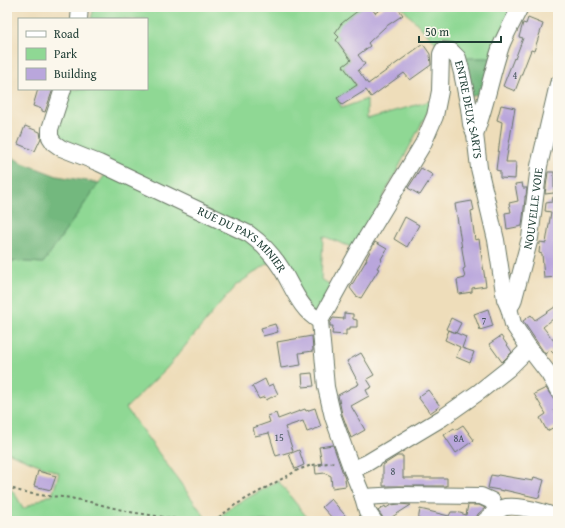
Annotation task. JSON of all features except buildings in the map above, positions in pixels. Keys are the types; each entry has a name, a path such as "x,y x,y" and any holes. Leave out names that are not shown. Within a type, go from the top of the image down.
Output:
{"street":[{"path":"79,18 80,7"},
{"path":"475,134 501,45 520,7"},
{"name":"ENTRE DEUX SARTS","path":"320,321 423,144 435,116 440,91 441,54 443,50 451,51 458,58 471,124 475,134 480,168 496,240 505,299 513,324 549,374 558,390"},
{"name":"NOUVELLE VOIE","path":"509,308 513,302 530,238 539,166 558,84"},
{"name":"RUE DU PAYS MINIER","path":"63,90 50,129 50,137 54,143 61,148 99,163 249,234 261,243 274,257 302,305 313,317 320,321"},
{"path":"320,321 326,387 333,417 350,465 364,497 367,511 374,521"},
{"path":"350,465 367,463 442,418 508,369 529,348"},
{"path":"364,497 399,495 480,496 492,501 491,517"},
{"path":"491,517 505,507 525,507 551,514 558,518"}],"path":[{"path":"214,521 235,505 298,470 312,465 350,465"},
{"path":"7,487 26,494 65,497 130,512 189,521"}],"green space":[{"path":"94,7 363,7 345,21 336,33 339,37 336,40 350,60 343,66 356,86 337,98 342,108 367,99 367,119 434,100 356,249 323,236 321,279 334,287 322,312 313,313 276,258 235,286 166,369 126,408 208,521 7,521 7,487 15,494 23,509 47,496 52,496 59,473 7,452 7,267 13,261 43,263 110,168 54,143 63,90 148,90 148,18 91,18"},
{"path":"401,7 520,7 497,58 458,58 443,50"},
{"path":"458,58 497,58 487,91 467,98"},
{"path":"7,153 20,162 57,176 99,183 43,263 13,261 7,267"},
{"path":"278,481 310,521 214,521 235,505"}]}
